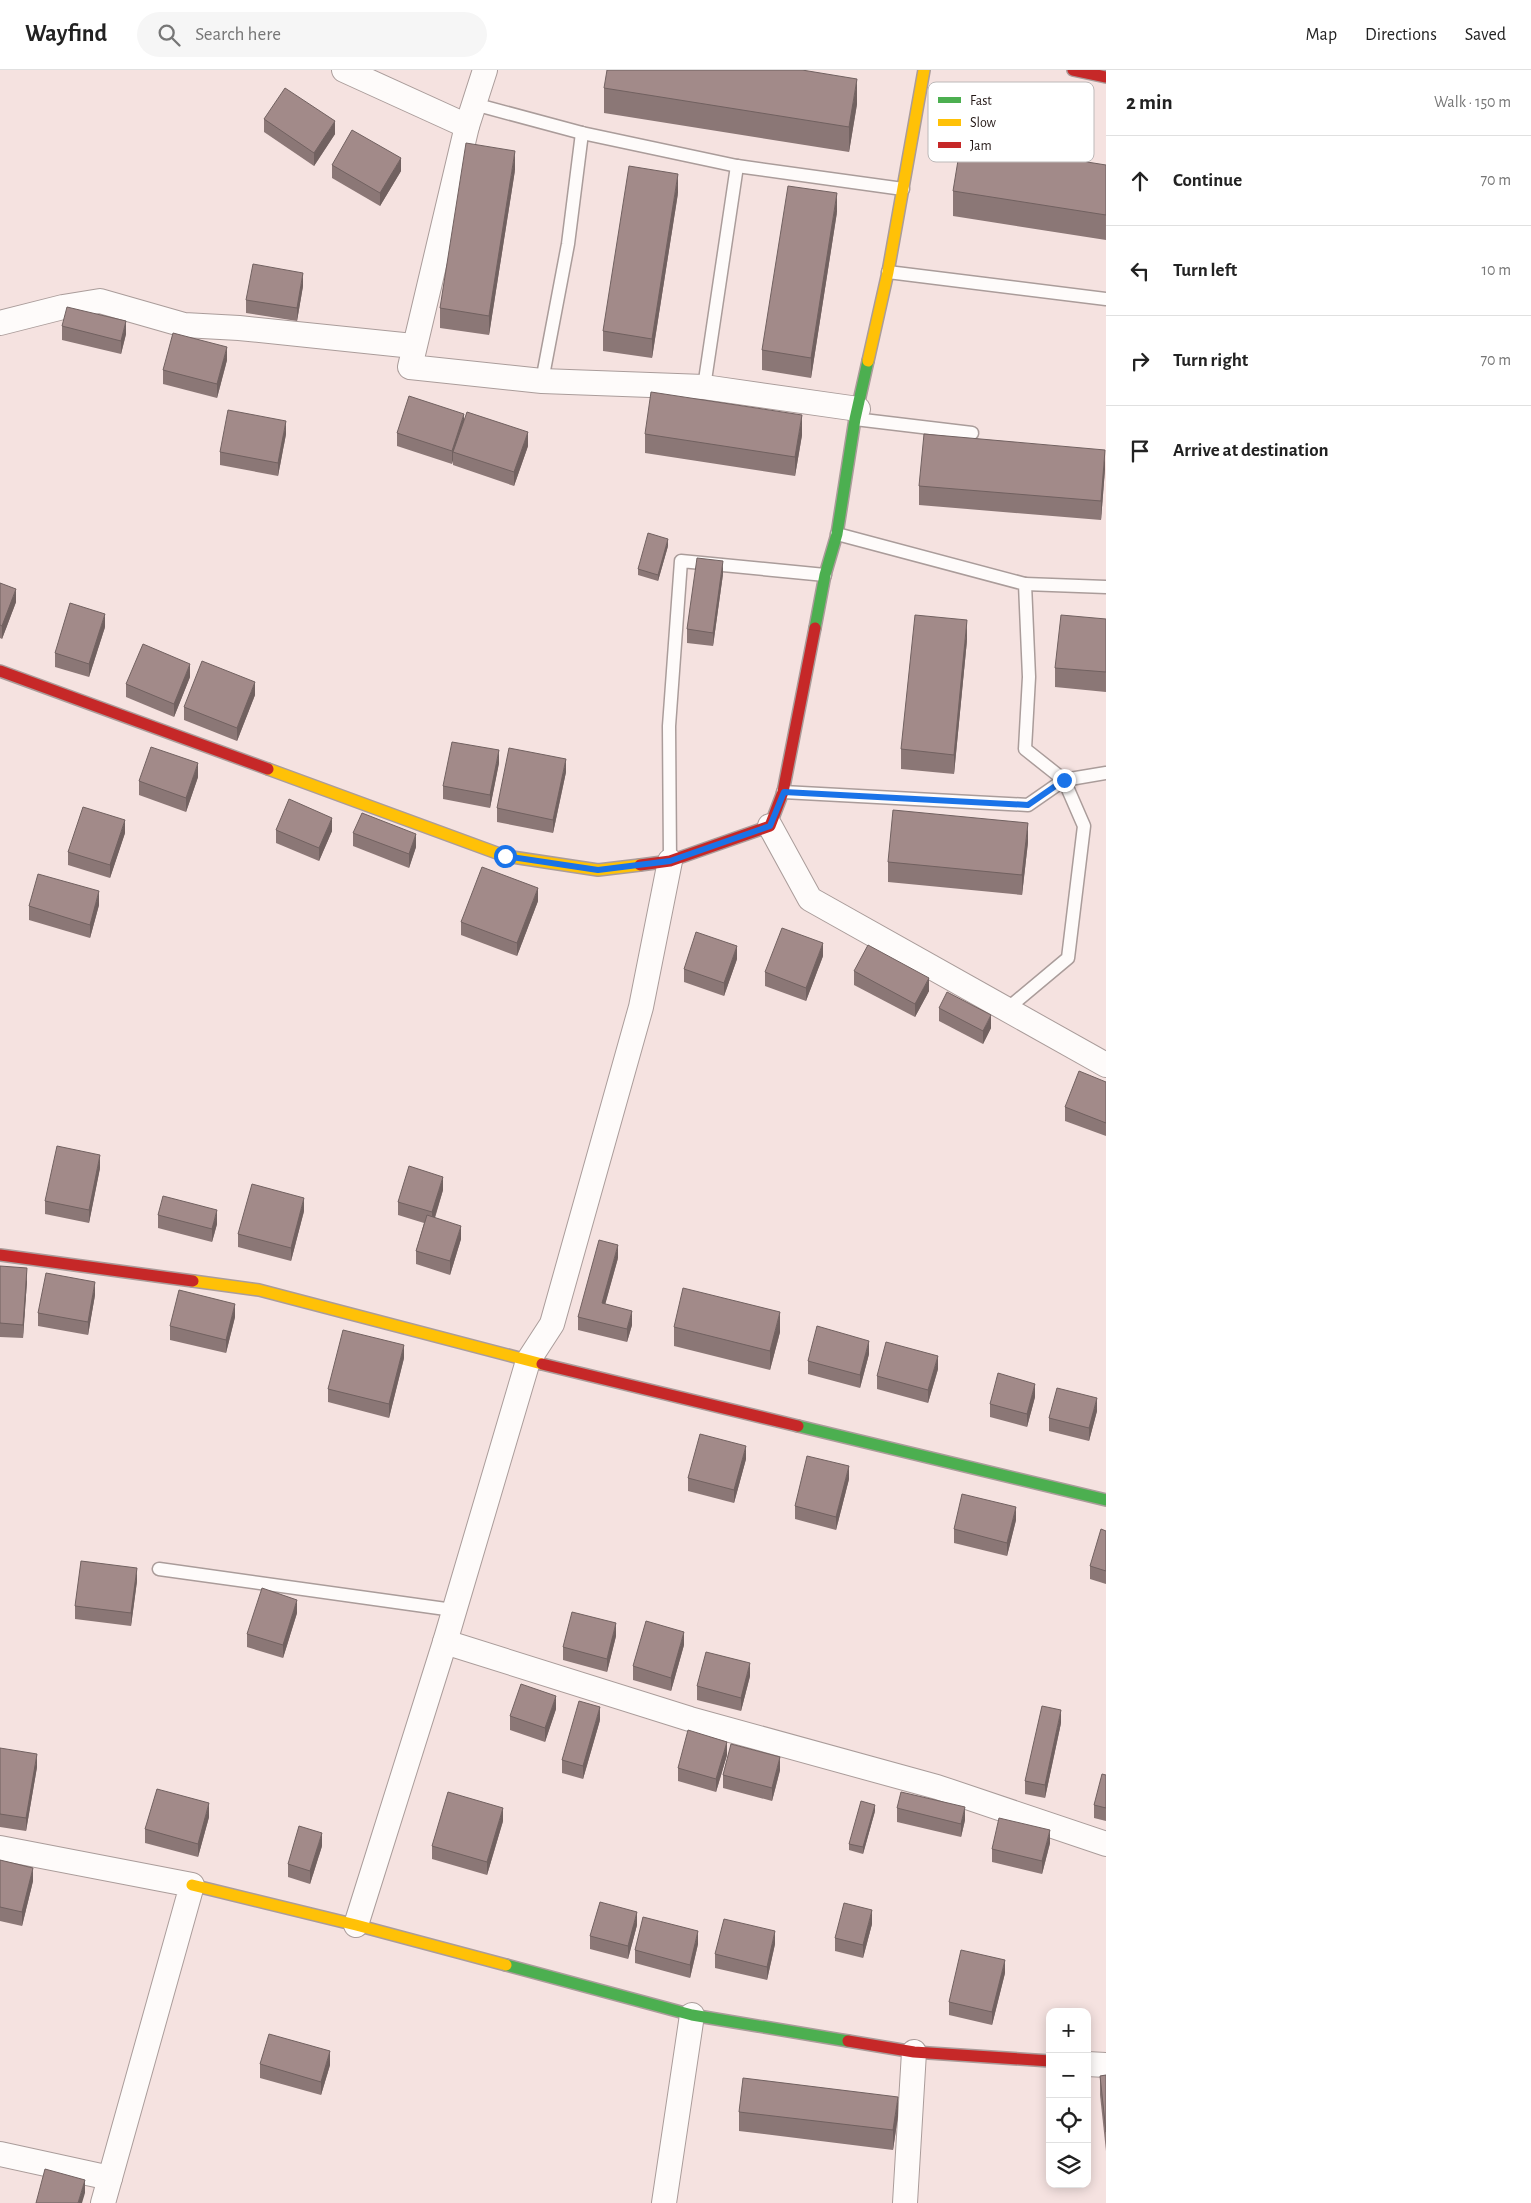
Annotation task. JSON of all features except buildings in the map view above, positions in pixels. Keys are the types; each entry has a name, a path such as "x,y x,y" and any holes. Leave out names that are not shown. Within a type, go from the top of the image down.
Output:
{"street":[{"path":"344,70 470,115"},
{"path":"486,70 470,115 413,346 410,367 542,381 704,387 856,414"},
{"path":"0,671 505,856 598,870 670,861 770,826 784,792 825,575 837,534 856,414 888,272 924,70"},
{"path":"1073,70 1106,76"},
{"path":"0,324 63,306 100,301 184,325 239,328 413,346"},
{"path":"770,826 810,899 1106,1064"},
{"path":"356,1925 445,1642 528,1361 552,1324 641,1007 670,861"},
{"path":"0,1255 259,1290 528,1361 1106,1500"},
{"path":"445,1642 690,1719 937,1788 1106,1844"},
{"path":"0,1848 192,1885 356,1925 692,2015 914,2052 1046,2061"},
{"path":"103,2203 192,1885"},
{"path":"664,2203 692,2015"},
{"path":"905,2203 914,2052"},
{"path":"1091,2064 1106,2065"},
{"path":"0,2154 110,2178"}],"lane":[{"path":"470,115 582,133 737,166 903,189"},
{"path":"542,381 568,244 582,133"},
{"path":"704,387 737,166"},
{"path":"888,272 1106,299"},
{"path":"856,414 972,433"},
{"path":"837,534 1025,584 1106,587"},
{"path":"670,861 669,726 681,561 825,575"},
{"path":"1007,1009 1068,958 1084,826 1064,780 1025,749 1029,677 1025,584"},
{"path":"784,792 1028,805 1064,780 1106,773"},
{"path":"159,1569 453,1610"}],"traffic: fast":[{"path":"815,628 825,575 837,534 855,419 868,361"},
{"path":"798,1426 1106,1500"},
{"path":"506,1965 692,2015 848,2041"}],"traffic: slow":[{"path":"868,361 888,272 924,70"},
{"path":"268,769 505,856 598,870 640,865"},
{"path":"193,1281 259,1290 542,1364"},
{"path":"192,1885 356,1925 506,1965"}],"traffic: jam":[{"path":"1073,70 1106,77"},
{"path":"640,865 670,861 770,826 783,792 815,628"},
{"path":"0,671 268,769"},
{"path":"0,1255 193,1281"},
{"path":"542,1364 798,1426"},
{"path":"848,2041 914,2052 1046,2061"}],"route":[{"path":"505,856 598,870 670,861 770,826 784,792 1028,805 1064,780"}]}
